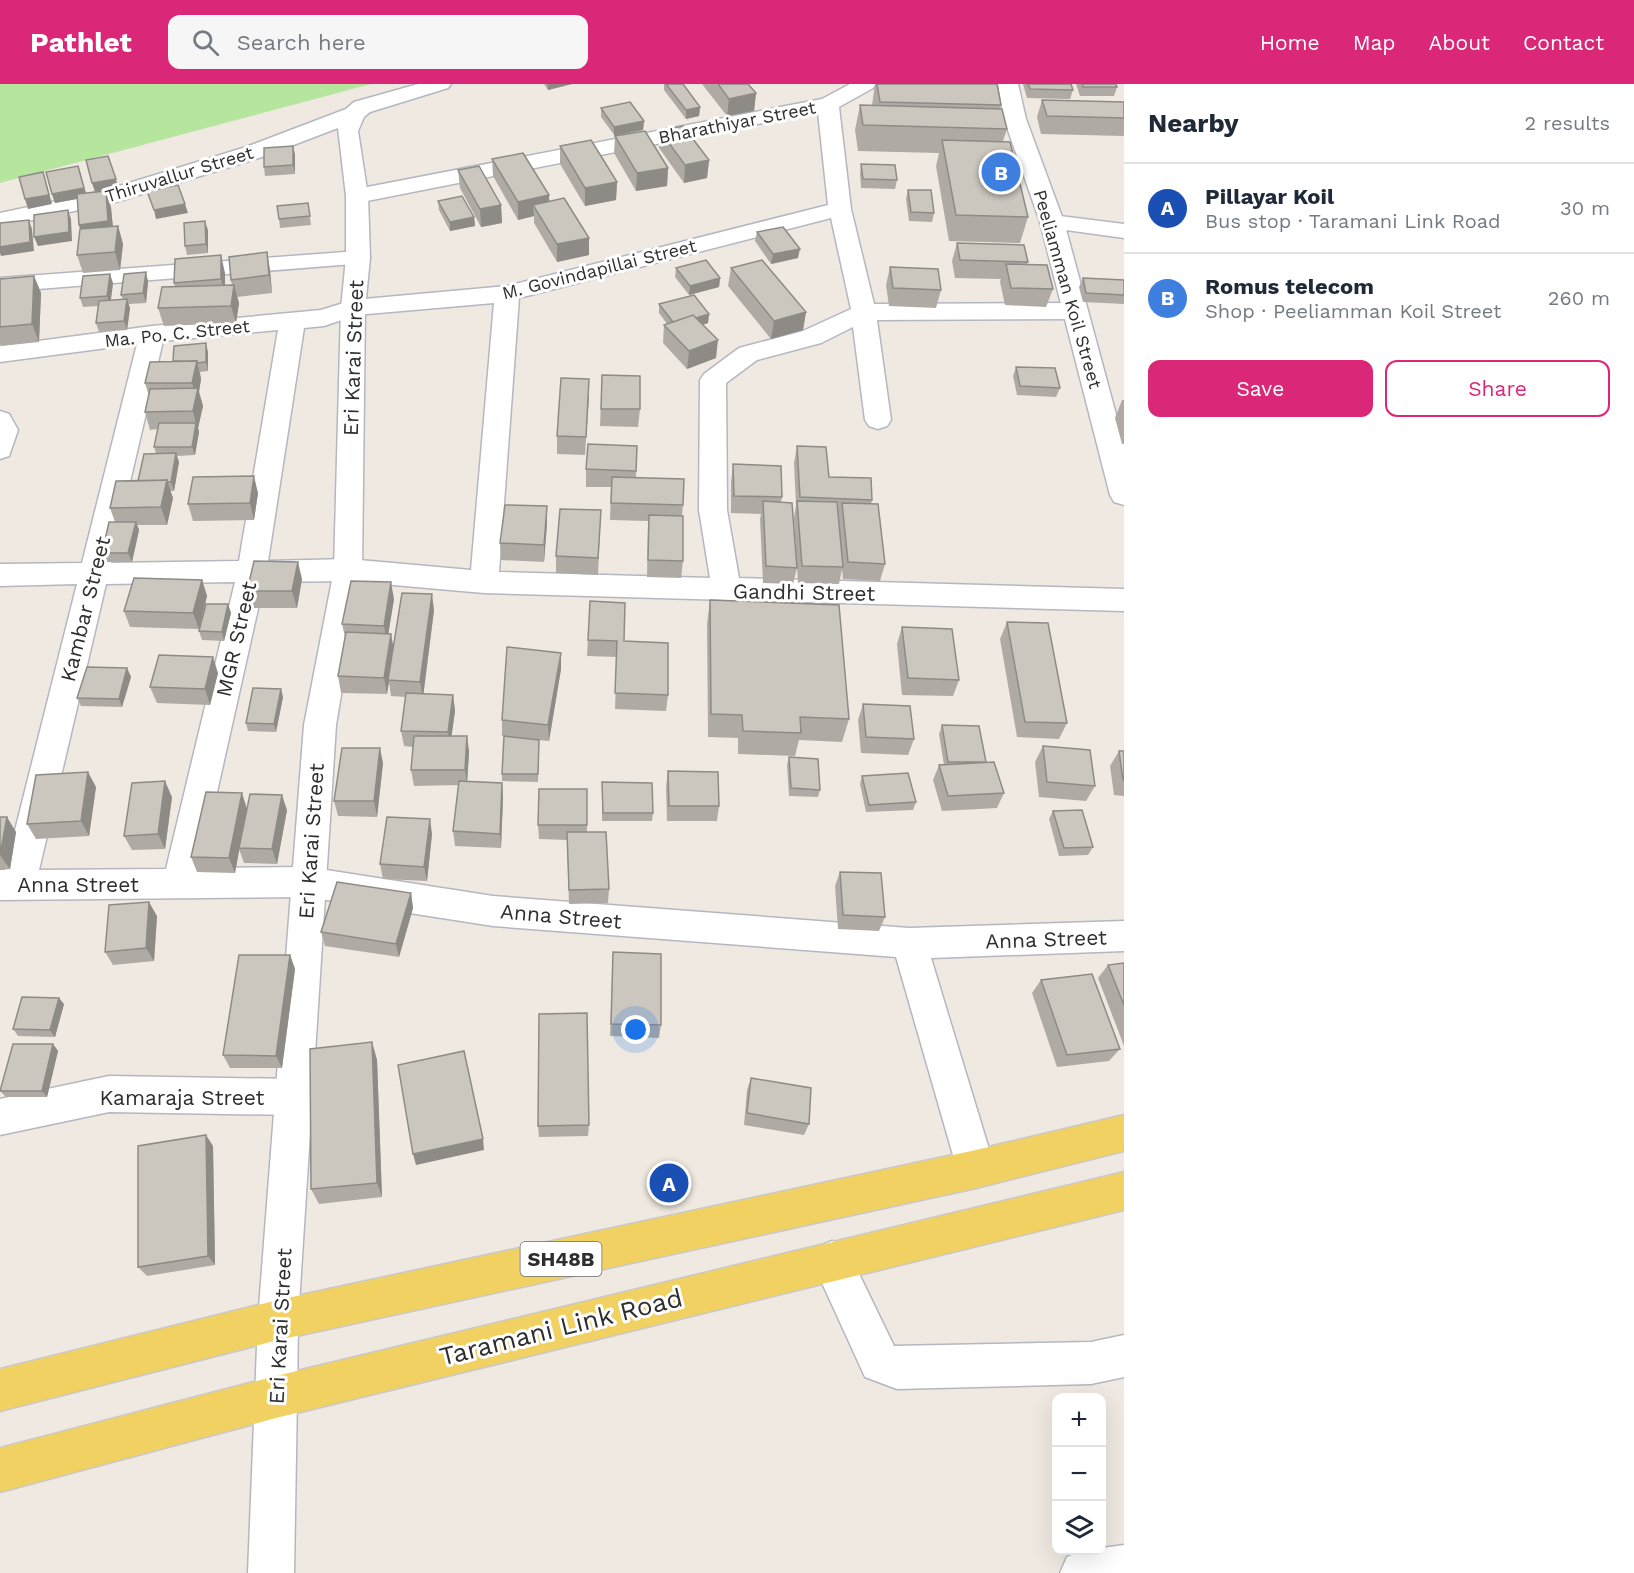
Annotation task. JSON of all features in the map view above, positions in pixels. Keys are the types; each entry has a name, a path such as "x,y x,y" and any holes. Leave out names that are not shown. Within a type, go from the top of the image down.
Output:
{"main road":[{"name":"SH48B","path":"0,1390 278,1320 976,1170 1124,1133"},
{"name":"Taramani Link Road","path":"0,1470 276,1397 1124,1191"}],"street":[{"name":"Thiruvallur Street","path":"0,220 108,197 254,152 354,114 362,107 441,84"},
{"name":"Bharathiyar Street","path":"357,196 828,104 866,84"},
{"name":"Peeliamman Koil Street","path":"1008,84 1015,119 1052,222 1124,495"},
{"path":"828,104 840,209 864,312 878,420"},
{"name":"Eri Karai Street","path":"270,1573 278,1320 307,882 320,724 348,570 353,308 358,258 357,196 347,131 354,114"},
{"name":"M. Govindapillai Street","path":"353,308 507,294 840,209"},
{"path":"1052,222 1124,231"},
{"path":"0,285 358,258"},
{"path":"484,582 507,294"},
{"name":"Ma. Po. C. Street","path":"0,354 152,334 324,318 353,308"},
{"path":"726,590 713,510 713,380 748,354 812,337 864,312 1076,311"},
{"name":"MGR Street","path":"180,883 252,570 292,322"},
{"name":"Kambar Street","path":"10,884 93,574 152,334"},
{"path":"0,420 5,430 0,450"},
{"name":"Gandhi Street","path":"0,575 348,570 484,582 1124,600"},
{"name":"Anna Street","path":"10,884 307,882 493,911 909,944 1124,936"},
{"path":"909,944 976,1170"},
{"name":"Kamaraja Street","path":"0,1117 109,1094 293,1097"},
{"path":"832,1261 880,1362 897,1368 1091,1363 1124,1356"},
{"path":"1083,1573 1124,1567"}],"green space":[{"path":"0,84 371,84 0,183"}],"building":[{"path":"666,84 683,84 700,107 686,110"},
{"path":"718,84 748,84 756,93 729,99"},
{"path":"877,84 997,84 1001,105 880,102"},
{"path":"1028,84 1071,84 1073,90 1030,89"},
{"path":"1082,84 1116,84 1117,87 1083,87"},
{"path":"1042,100 1124,102 1124,118 1047,116"},
{"path":"630,102 644,121 614,127 601,108"},
{"path":"860,105 1002,109 1007,129 863,125"},
{"path":"683,126 709,160 685,165 660,131"},
{"path":"645,131 668,168 637,173 615,136"},
{"path":"591,140 617,182 585,188 560,146"},
{"path":"942,140 1010,142 1028,217 956,215"},
{"path":"293,146 293,165 264,167 264,148"},
{"path":"523,153 549,195 518,202 492,159"},
{"path":"108,156 116,179 92,183 86,160"},
{"path":"861,164 895,165 897,180 863,179"},
{"path":"78,166 84,188 52,194 46,172"},
{"path":"479,166 501,205 480,209 458,170"},
{"path":"43,172 49,195 25,199 19,177"},
{"path":"178,185 185,204 154,210 147,191"},
{"path":"908,190 931,190 934,213 911,212"},
{"path":"106,191 108,221 79,225 77,194"},
{"path":"462,196 474,217 450,222 438,201"},
{"path":"564,198 589,238 557,244 533,205"},
{"path":"308,203 310,216 279,219 277,206"},
{"path":"68,210 69,232 34,237 34,215"},
{"path":"29,220 30,242 0,247 0,223"},
{"path":"205,221 206,244 185,246 184,223"},
{"path":"118,226 115,252 77,255 80,229"},
{"path":"783,227 800,249 773,254 757,232"},
{"path":"957,243 1024,245 1028,262 960,260"},
{"path":"267,252 269,275 231,280 229,257"},
{"path":"221,255 221,279 174,283 175,259"},
{"path":"706,260 720,278 690,286 676,268"},
{"path":"762,260 806,312 774,321 731,268"},
{"path":"1006,264 1047,265 1053,289 1011,288"},
{"path":"890,267 938,269 941,290 893,288"},
{"path":"146,272 143,293 121,295 124,274"},
{"path":"110,274 107,296 80,298 83,276"},
{"path":"34,276 32,324 0,327 0,279"},
{"path":"1083,278 1124,280 1124,295 1086,293"},
{"path":"234,285 231,306 158,308 162,287"},
{"path":"694,295 709,314 696,318 693,315 673,322 659,304"},
{"path":"127,299 124,321 96,323 99,301"},
{"path":"693,315 718,340 689,351 664,325"},
{"path":"206,343 206,362 173,361 174,346"},
{"path":"197,361 192,383 145,383 150,362"},
{"path":"1016,367 1055,368 1060,388 1020,386"},
{"path":"602,375 640,376 640,409 601,409"},
{"path":"561,378 589,379 586,437 557,436"},
{"path":"198,388 193,411 145,412 150,389"},
{"path":"159,423 196,423 192,447 154,447"},
{"path":"588,444 637,446 636,471 586,469"},
{"path":"797,446 826,447 829,477 871,478 872,500 800,497"},
{"path":"176,453 171,482 167,480 138,481 144,454"},
{"path":"733,464 781,466 782,497 734,496"},
{"path":"254,476 250,503 188,504 193,477"},
{"path":"612,477 684,479 683,505 611,503"},
{"path":"167,480 161,507 110,508 116,481"},
{"path":"763,501 792,503 797,568 766,566"},
{"path":"797,501 837,502 843,567 802,566"},
{"path":"842,503 878,504 885,564 848,562"},
{"path":"505,505 547,506 544,545 500,543"},
{"path":"560,509 601,510 598,558 556,556"},
{"path":"649,515 683,516 683,561 648,560"},
{"path":"109,522 136,522 128,553 102,553"},
{"path":"254,561 298,562 292,591 247,591"},
{"path":"134,578 202,580 193,613 124,611"},
{"path":"351,581 391,582 384,626 342,624"},
{"path":"402,593 432,594 420,682 388,680"},
{"path":"710,600 839,605 849,719 800,717 801,733 743,731 742,715 711,714"},
{"path":"590,601 625,603 624,641 668,643 668,695 615,693 617,641 588,640"},
{"path":"206,604 228,604 222,632 199,631"},
{"path":"1007,622 1048,623 1067,723 1025,722"},
{"path":"902,627 952,629 959,680 908,678"},
{"path":"346,632 391,634 384,678 338,676"},
{"path":"507,647 561,653 548,725 502,720"},
{"path":"159,655 213,657 205,689 150,687"},
{"path":"87,667 127,668 119,699 77,698"},
{"path":"253,688 281,689 274,724 246,723"},
{"path":"406,693 453,695 448,732 401,731"},
{"path":"863,704 910,706 914,739 866,737"},
{"path":"942,725 979,726 986,762 948,762"},
{"path":"414,736 467,736 465,770 411,770"},
{"path":"504,736 539,740 538,774 502,774"},
{"path":"1043,746 1090,750 1095,786 1047,782"},
{"path":"342,748 380,748 374,801 334,801"},
{"path":"1119,751 1124,751 1124,780 1123,780"},
{"path":"789,757 818,759 820,790 791,788"},
{"path":"994,762 1004,793 948,796 939,765"},
{"path":"668,771 718,772 719,806 669,806"},
{"path":"88,772 81,821 27,824 36,775"},
{"path":"908,773 916,802 869,805 862,776"},
{"path":"165,781 158,834 124,836 132,783"},
{"path":"459,781 502,783 500,834 453,831"},
{"path":"602,782 652,783 653,813 603,813"},
{"path":"539,789 587,789 587,825 538,825"},
{"path":"206,792 242,793 229,858 191,857"},
{"path":"250,794 282,795 272,849 239,848"},
{"path":"1082,810 1093,847 1064,848 1053,811"},
{"path":"0,817 7,817 0,855"},
{"path":"387,817 430,819 424,867 380,864"},
{"path":"567,832 606,832 609,889 569,890"},
{"path":"840,872 881,873 885,917 843,915"},
{"path":"337,882 411,893 396,944 321,932"},
{"path":"149,902 146,948 105,952 109,905"},
{"path":"613,952 661,954 661,1025 611,1024"},
{"path":"239,955 290,955 276,1056 223,1055"},
{"path":"1124,963 1124,1005 1108,965"},
{"path":"1092,974 1120,1049 1067,1055 1041,980"},
{"path":"22,997 59,998 50,1030 13,1029"},
{"path":"587,1013 589,1125 538,1126 539,1014"},
{"path":"372,1042 377,1183 311,1189 310,1049"},
{"path":"13,1044 53,1044 42,1091 0,1091"},
{"path":"464,1051 483,1139 413,1154 398,1065"},
{"path":"751,1078 811,1088 809,1124 747,1113"},
{"path":"206,1135 208,1256 138,1267 138,1146"}],"place":[{"name":"Romus telecom","path":"1001,172"},
{"name":"Pillayar Koil","path":"669,1183"}]}
